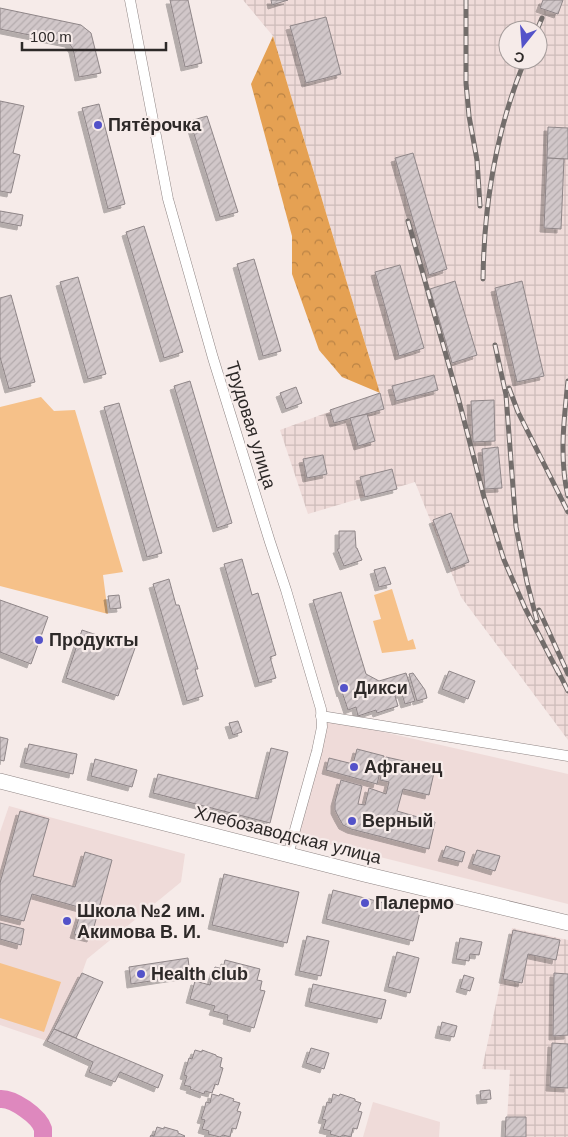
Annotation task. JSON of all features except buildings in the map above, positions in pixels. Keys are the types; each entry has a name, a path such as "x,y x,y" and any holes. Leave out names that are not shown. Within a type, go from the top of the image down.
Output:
{"main road":[{"name":"Хлебозаводская улица","path":"0,781 288,855 568,923"}],"street":[{"name":"Трудовая улица","path":"130,0 168,200 213,358 318,695 322,727 288,855"},
{"path":"321,716 568,756"}],"shaded area":[{"path":"243,0 568,0 568,740 461,597 415,482 308,514 280,430 380,393 273,36"},
{"path":"41,397 54,411 75,410 123,572 103,575 108,614 0,586 0,407"},
{"path":"392,589 408,641 413,639 416,649 382,653 373,621 381,619 374,595"},
{"path":"326,719 568,774 568,904 296,836"},
{"name":"Школа №2 им. Акимова В. И.","path":"9,806 185,854 181,882 87,959 82,973 47,1041 0,1025 0,832"},
{"path":"512,928 568,940 568,1137 506,1137 510,1070 482,1069"},
{"path":"0,963 61,982 44,1032 0,1018"},
{"path":"373,1102 440,1122 439,1137 363,1137"}],"green space":[{"path":"273,36 380,393 342,377 319,350 292,274 292,236 251,84"}],"waterway":[{"path":"0,1099 12,1101 31,1114 41,1124 43,1137"}],"railway":[{"path":"466,0 466,83 469,116 477,160 480,206"},
{"path":"483,279 489,195 499,140 521,70"},
{"path":"408,221 484,497 504,560 525,608 559,674"},
{"path":"495,345 506,395 516,527 537,621"},
{"path":"568,381 563,453 568,496"},
{"path":"509,388 518,412 568,512"},
{"path":"539,610 568,674"},
{"path":"556,667 568,691"}],"place":[{"name":"Пятёрочка","path":"98,125"},
{"name":"Продукты","path":"39,640"},
{"name":"Дикси","path":"344,688"},
{"name":"Афганец","path":"354,767"},
{"name":"Верный","path":"352,821"},
{"name":"Палермо","path":"365,903"},
{"name":"Школа №2 им. Акимова В. И.","path":"67,921"},
{"name":"Health club","path":"141,974"}]}
